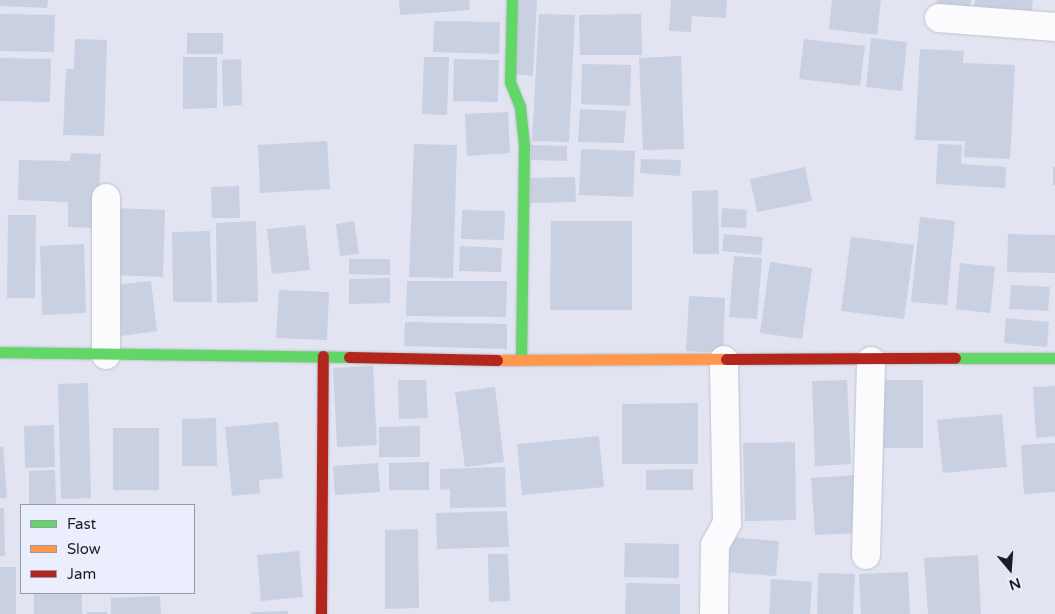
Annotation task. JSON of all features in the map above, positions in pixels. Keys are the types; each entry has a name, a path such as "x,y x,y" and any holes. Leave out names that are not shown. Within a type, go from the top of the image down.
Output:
{"street":[{"path":"512,0 510,82 520,108 524,146 521,358"},
{"path":"939,18 1055,27"},
{"path":"106,198 106,354"},
{"path":"0,352 323,356 422,360 521,358 871,361 1055,358"},
{"path":"321,614 324,536 323,356"},
{"path":"714,614 716,545 727,523 724,360"},
{"path":"866,555 871,361"}],"building":[{"path":"0,0 48,0 47,8 0,6"},
{"path":"399,0 469,0 470,10 400,15"},
{"path":"518,0 537,0 533,76 514,74"},
{"path":"671,0 727,0 726,18 692,16 691,32 669,31"},
{"path":"832,0 881,0 877,35 829,29"},
{"path":"937,0 971,0 969,13 936,9"},
{"path":"975,0 1033,0 1031,17 974,9"},
{"path":"0,14 55,15 54,52 0,51"},
{"path":"539,14 575,15 569,142 532,141"},
{"path":"641,14 642,55 580,55 579,15"},
{"path":"434,21 500,22 499,54 433,52"},
{"path":"187,33 223,33 223,54 187,54"},
{"path":"871,38 907,42 902,91 866,87"},
{"path":"75,39 107,40 104,136 63,135 66,69 74,69"},
{"path":"804,39 865,46 860,86 799,79"},
{"path":"920,49 964,51 963,63 1015,65 1010,159 964,157 965,141 915,140"},
{"path":"681,56 684,149 643,150 639,58"},
{"path":"183,57 217,57 217,108 183,109"},
{"path":"424,57 449,57 447,115 422,114"},
{"path":"0,58 51,59 50,102 0,101"},
{"path":"241,59 242,105 223,106 222,60"},
{"path":"454,59 499,60 498,102 453,101"},
{"path":"582,64 631,65 630,106 581,104"},
{"path":"580,109 626,111 624,143 578,142"},
{"path":"508,112 510,153 467,156 465,114"},
{"path":"327,141 330,189 260,193 258,145"},
{"path":"414,144 457,145 453,278 409,277"},
{"path":"938,144 962,145 961,164 1006,167 1005,188 936,184"},
{"path":"531,145 567,146 567,161 531,160"},
{"path":"581,149 635,151 633,197 579,195"},
{"path":"71,153 101,154 97,228 68,227 68,202 18,200 19,160 70,161"},
{"path":"641,159 681,160 680,176 640,173"},
{"path":"805,167 812,201 757,212 750,179"},
{"path":"1053,167 1055,167 1055,185 1053,185"},
{"path":"575,177 576,202 527,203 527,178"},
{"path":"239,186 240,218 212,218 211,187"},
{"path":"718,190 719,254 693,254 692,191"},
{"path":"115,208 165,210 163,277 112,275"},
{"path":"722,208 747,210 746,228 721,227"},
{"path":"462,210 505,211 504,240 461,239"},
{"path":"8,215 36,215 35,298 7,298"},
{"path":"920,217 955,221 947,305 911,302"},
{"path":"256,221 258,302 217,303 216,223"},
{"path":"354,221 359,254 340,256 336,224"},
{"path":"551,221 632,221 632,310 550,310"},
{"path":"305,225 310,270 272,274 267,229"},
{"path":"210,231 212,302 173,302 172,232"},
{"path":"724,234 763,237 761,255 722,251"},
{"path":"1008,234 1055,235 1055,273 1007,272"},
{"path":"851,237 914,245 904,319 841,311"},
{"path":"84,244 86,313 42,315 40,246"},
{"path":"460,246 502,248 501,272 459,271"},
{"path":"734,256 762,258 757,319 729,317"},
{"path":"349,259 390,259 390,275 349,274"},
{"path":"770,262 812,268 802,339 760,333"},
{"path":"960,263 995,267 990,313 956,309"},
{"path":"390,278 390,303 349,304 349,279"},
{"path":"151,281 157,331 121,336 116,285"},
{"path":"407,281 507,281 506,317 406,316"},
{"path":"1011,285 1050,287 1048,311 1009,309"},
{"path":"279,290 329,292 327,340 276,338"},
{"path":"689,296 725,298 723,353 686,351"},
{"path":"1006,318 1049,322 1047,347 1004,343"},
{"path":"405,322 507,324 507,349 404,346"},
{"path":"373,366 377,445 337,447 333,368"},
{"path":"398,380 426,380 428,418 399,419"},
{"path":"847,380 851,464 815,466 812,381"},
{"path":"879,380 923,380 923,448 879,448"},
{"path":"88,383 91,498 61,499 58,384"},
{"path":"1055,386 1055,436 1036,438 1033,387"},
{"path":"495,387 504,462 465,467 455,392"},
{"path":"698,403 698,464 622,464 622,404"},
{"path":"1002,414 1007,467 943,473 937,420"},
{"path":"216,418 217,466 182,466 182,419"},
{"path":"278,422 283,478 259,480 260,493 232,496 225,427"},
{"path":"54,425 55,467 25,468 24,426"},
{"path":"420,426 420,457 379,457 379,427"},
{"path":"113,428 159,428 159,490 113,490"},
{"path":"599,436 604,487 522,495 517,444"},
{"path":"795,442 796,520 745,521 743,443"},
{"path":"1055,443 1055,492 1024,494 1021,445"},
{"path":"3,446 7,498 0,498 0,447"},
{"path":"429,462 429,490 389,490 389,463"},
{"path":"378,463 380,492 335,495 333,466"},
{"path":"505,467 506,507 450,508 450,489 440,490 440,469"},
{"path":"693,469 693,490 646,490 646,470"},
{"path":"55,470 56,504 29,504 29,471"},
{"path":"855,475 859,533 815,535 811,478"},
{"path":"4,507 5,556 0,556 0,508"},
{"path":"507,511 509,547 437,549 436,513"},
{"path":"418,529 419,608 385,609 385,530"},
{"path":"729,537 779,541 776,576 726,572"},
{"path":"625,543 679,544 679,578 624,577"},
{"path":"299,551 303,597 261,601 257,555"},
{"path":"488,554 508,554 510,601 489,602"},
{"path":"978,555 981,614 928,614 924,558"},
{"path":"0,567 16,567 16,614 0,614"},
{"path":"908,572 910,614 861,614 859,574"},
{"path":"818,573 855,574 853,614 817,614"},
{"path":"771,579 812,582 810,614 769,614"},
{"path":"626,583 680,584 680,614 625,614"},
{"path":"34,594 82,594 82,614 34,614"},
{"path":"160,596 161,614 111,614 111,598"},
{"path":"288,611 288,614 251,614 251,612"},
{"path":"87,612 107,612 107,614 87,614"}],"traffic: fast":[{"path":"512,0 510,82 520,107 524,146 521,358"},
{"path":"0,352 349,357"},
{"path":"955,358 1055,358"}],"traffic: slow":[{"path":"497,360 726,359"}],"traffic: jam":[{"path":"321,614 323,356"},
{"path":"349,357 497,360"},
{"path":"726,359 955,358"}]}
